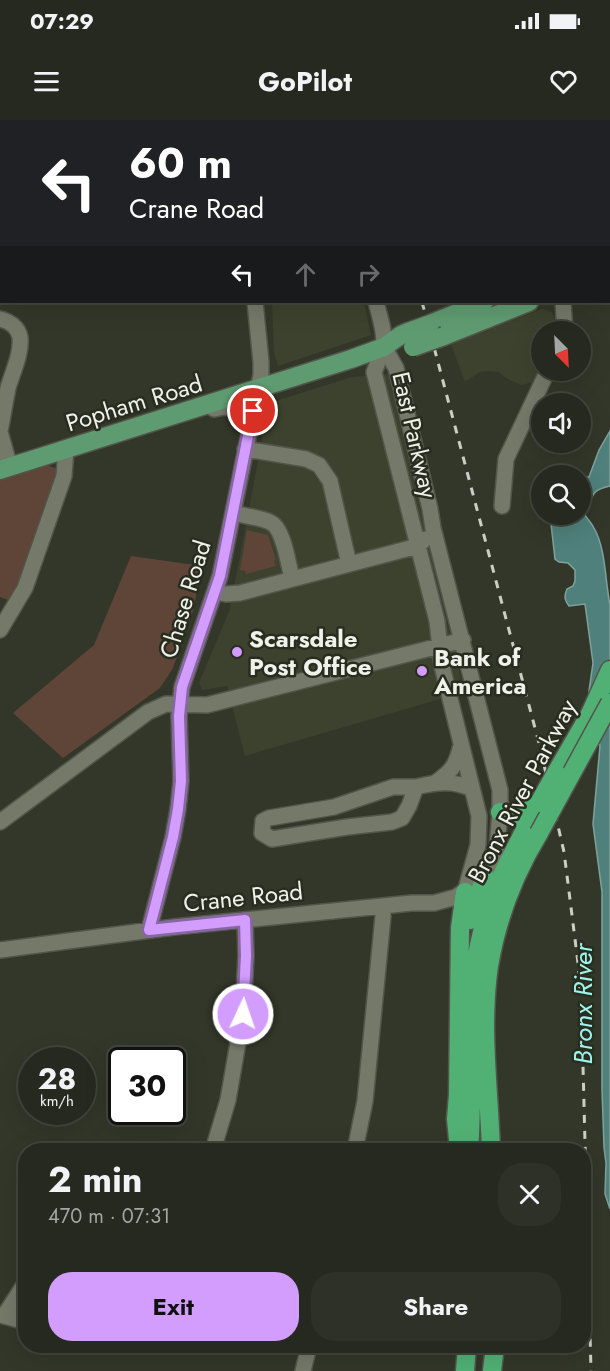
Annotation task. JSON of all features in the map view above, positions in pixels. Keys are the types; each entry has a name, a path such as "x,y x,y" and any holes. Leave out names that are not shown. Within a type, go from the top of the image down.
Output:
{"highway":[{"name":"Bronx River Parkway","path":"470,1143 472,1008 478,952 487,915 500,879 535,807 590,714 610,670"},
{"name":"Bronx River Parkway","path":"491,1143 486,1023 489,968 497,931 508,895 538,833 610,703"},
{"path":"501,805 515,817 535,807"},
{"path":"458,1143 456,1119 460,918 473,881"},
{"path":"458,1095 470,1143"},
{"path":"465,1371 466,1353"},
{"path":"492,1371 494,1353"}],"main road":[{"name":"Popham Road","path":"441,328 482,303"},
{"name":"Popham Road","path":"5,469 384,348 401,335 410,340 441,328 526,303"}],"street":[{"name":"Chase Road","path":"149,930 178,809 181,781 180,704 184,680 216,592 262,366 255,303"},
{"path":"376,303 384,332 384,348"},
{"path":"563,303 564,321"},
{"path":"0,319 8,321 15,327 20,337 20,346 8,389 0,431 5,469"},
{"name":"East Parkway","path":"384,348 396,368 411,426 433,528 463,640 501,805 496,847 473,881"},
{"name":"East Parkway","path":"384,348 374,372 438,621 442,666 475,800 479,836 473,881"},
{"path":"502,506 506,459 543,381"},
{"path":"193,410 232,405 250,420"},
{"path":"388,427 399,424 411,426"},
{"path":"0,630 25,588 64,476 66,449"},
{"path":"245,449 306,459 315,462 323,470 331,486 349,564"},
{"path":"233,513 267,521 277,527 282,537 291,579"},
{"path":"420,552 433,528"},
{"path":"216,592 240,593 349,564 420,552 439,552"},
{"path":"0,822 148,712 162,705 207,705 463,640"},
{"path":"435,783 452,770 461,744"},
{"path":"416,787 402,818 392,822 272,839 262,833 263,821 269,818 334,807 393,787 416,787 448,782 491,809 501,805"},
{"path":"0,809 19,807"},
{"name":"Crane Road","path":"0,950 149,930 412,903 434,903 473,881"},
{"path":"356,1143 365,1101 384,906"},
{"path":"215,1143 228,1100 243,1014 245,920"},
{"path":"18,1293 2,1316 18,1320"},
{"path":"303,1371 307,1353"}],"shaded area":[{"path":"272,303 364,303 371,335 278,366 274,353"},
{"path":"542,309 552,312 555,321 531,321 531,381 534,381 521,385 499,372 490,371 480,372 465,382 451,344"},
{"path":"388,374 464,692 245,756 227,686 202,690 199,683 230,609 269,403 352,377"},
{"path":"47,465 57,469 45,513 11,601 0,597 0,480"},
{"path":"247,530 268,535 276,566 246,574 245,571 240,570"},
{"path":"131,556 202,566 193,611 173,668 160,688 63,758 13,713 94,645"}],"water":[{"path":"610,431 610,486 598,490 591,500 591,472 599,450"},
{"path":"591,524 601,546 610,605 610,1209 605,1194 606,1163 602,1090 602,892 593,824 600,746 589,691 593,663 585,604 569,606 565,596 567,589 573,586 575,581 575,570 568,563 555,559 551,525"}],"railway":[{"path":"422,303 539,743 564,852 578,963 585,1143"},
{"path":"591,1353 591,1371"}],"place":[{"name":"Scarsdale Post Office","path":"237,652"},
{"name":"Bank of America","path":"422,671"}],"route":[{"path":"243,1014 245,920 149,930 178,809 181,781 179,716 182,687 216,592 253,411"}],"water label":[{"name":"Bronx River","path":"583,1004"}]}
